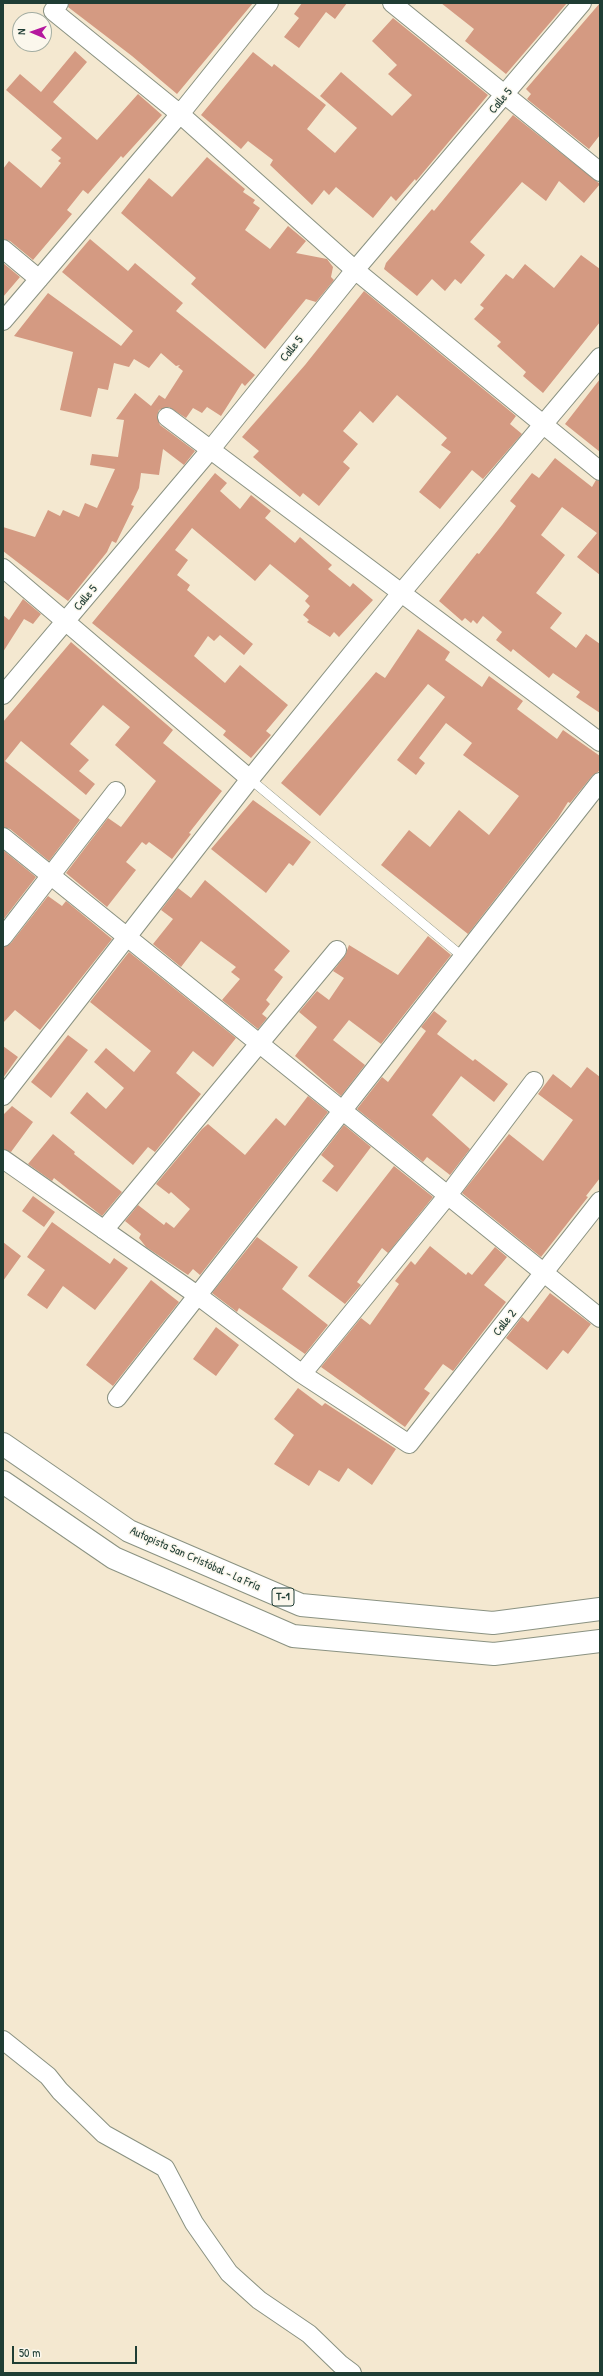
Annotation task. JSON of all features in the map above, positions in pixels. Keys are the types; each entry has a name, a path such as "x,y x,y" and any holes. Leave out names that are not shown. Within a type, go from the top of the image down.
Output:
{"highway":[{"name":"Autopista San Cristóbal - La Fría","path":"3,1444 129,1530 301,1605 493,1623 600,1609"},
{"path":"3,1482 114,1558 293,1636 494,1654 600,1641"}],"street":[{"path":"59,3 54,11 180,114 355,270 600,471"},
{"path":"3,321 180,114 269,3"},
{"path":"392,3 504,96 600,172"},
{"name":"Calle 5","path":"3,695 211,449 355,270 582,3"},
{"path":"3,249 39,279"},
{"path":"3,1096 250,779 401,593 600,357"},
{"path":"167,417 600,742"},
{"path":"3,568 67,621 250,779"},
{"path":"117,1398 600,782"},
{"path":"3,937 116,792"},
{"path":"3,837 546,1272 600,1318"},
{"path":"104,1230 337,950"},
{"path":"3,1159 197,1295 302,1374 448,1195 534,1081"},
{"name":"Calle 2","path":"302,1374 410,1444 600,1201"},
{"path":"3,2040 48,2076 60,2092 104,2134 165,2168 194,2222 229,2273 259,2300 310,2334 340,2364 352,2373"}],"lane":[{"path":"250,779 463,957"}],"building":[{"path":"69,3 253,3 177,94 132,56 68,7"},
{"path":"302,3 347,3 335,19 326,12 299,48 284,37 299,18 294,14"},
{"path":"441,3 567,3 506,74 465,41 474,29"},
{"path":"600,3 600,135 589,149 527,99 531,94 526,89"},
{"path":"393,18 488,95 416,181 415,179 396,201 391,196 373,218 336,187 329,195 324,190 312,205 270,165 273,160 248,141 241,149 201,115 253,52 272,67 274,64 326,105 307,129 335,153 357,128 320,96 341,72 392,116 412,95 388,74 397,65 372,41"},
{"path":"75,51 87,62 53,102 97,140 138,94 162,115 123,158 121,156 88,194 83,190 67,210 72,214 33,260 10,241 3,239 3,169 9,161 41,188 61,163 58,161 61,158 51,150 62,138 6,90 20,74 41,92"},
{"path":"513,115 600,184 584,203 559,181 546,201 522,182 470,242 485,255 461,284 455,279 445,291 432,279 417,296 384,269 386,263 432,209 434,211"},
{"path":"207,157 245,189 243,192 255,200 253,203 260,208 245,230 270,249 288,226 306,241 296,253 327,259 333,267 331,277 334,280 316,302 306,299 265,349 191,284 196,278 121,213 149,178 172,197"},
{"path":"90,239 128,271 135,263 183,303 176,311 255,375 245,386 242,383 221,416 207,407 202,413 193,408 186,418 169,407 159,410 157,416 160,425 195,451 184,465 163,449 159,475 141,473 139,488 131,505 134,506 116,543 112,541 107,552 68,601 3,551 3,527 35,537 48,510 60,516 63,510 79,517 85,503 97,508 115,469 90,465 92,454 118,457 124,420 116,419 135,393 151,406 159,395 165,399 183,371 178,367 180,365 176,366 161,353 149,368 134,359 129,367 114,363 108,390 98,388 91,417 60,410 73,352 14,336 48,293 121,346 133,331 62,272"},
{"path":"581,255 600,269 600,322 543,393 523,376 526,372 497,346 501,342 474,319 484,308 480,305 506,274 513,279 525,264 554,288"},
{"path":"3,263 20,277 3,297"},
{"path":"364,291 516,416 510,424 522,434 483,479 472,470 440,509 419,492 451,452 441,445 447,438 397,395 373,423 360,411 343,431 358,444 343,462 350,468 319,506 303,493 300,497 253,457 259,451 242,437 305,365"},
{"path":"600,379 600,452 565,424"},
{"path":"555,458 592,487 596,480 600,481 600,575 577,557 597,533 562,507 541,535 565,555 536,593 562,613 550,628 576,648 586,634 600,644 600,713 576,697 580,692 553,673 549,678 513,649 511,652 496,640 502,632 483,616 477,624 473,620 471,623 465,618 462,621 439,601 477,553 479,554 516,506 510,501 532,473 539,478"},
{"path":"215,473 227,483 220,491 240,509 251,495 271,511 265,518 295,543 300,537 332,565 328,569 350,587 353,583 373,600 339,637 334,632 330,637 307,622 309,620 303,615 310,606 305,601 309,596 270,564 255,581 192,528 175,550 188,560 177,575 190,585 187,590 253,644 244,655 220,635 214,641 208,636 194,656 225,683 240,665 288,705 266,731 271,735 251,758 223,735 226,731 92,623"},
{"path":"23,599 41,614 33,624 24,619 3,652 3,615 9,620"},
{"path":"418,629 450,652 445,660 482,687 489,676 523,701 517,709 557,739 563,730 600,756 600,769 598,772 592,776 570,803 568,802 558,818 468,934 381,865 409,830 430,847 459,810 489,835 519,796 463,755 472,743 446,723 419,758 425,763 416,775 397,760 445,697 428,684 320,816 281,783 376,672 385,678"},
{"path":"71,642 173,730 163,743 222,791 189,833 191,834 172,859 149,842 146,845 142,842 126,862 136,870 107,907 66,873 108,818 121,827 156,781 115,745 130,727 103,705 70,744 89,760 79,771 95,784 86,795 21,741 5,761 80,820 49,861 10,829 3,827 3,722"},
{"path":"253,800 311,842 293,866 289,863 266,893 211,849"},
{"path":"3,850 36,877 3,920"},
{"path":"205,880 290,951 274,970 283,977 266,1000 270,1004 262,1014 267,1018 258,1029 222,1000 240,979 231,972 236,967 201,941 181,967 153,944 173,919 161,910 178,888 191,898"},
{"path":"48,896 62,906 66,901 112,939 40,1030 15,1010 3,1023 3,947 11,943"},
{"path":"428,936 451,955 381,1044 349,1020 333,1040 365,1065 341,1096 295,1056 317,1027 299,1012 317,991 329,1000 344,978 333,971 345,956 349,945 398,975"},
{"path":"129,952 236,1038 213,1067 193,1051 176,1073 201,1094 155,1152 148,1147 133,1165 70,1113 87,1092 106,1109 124,1088 94,1062 106,1048 134,1072 151,1051 90,1002"},
{"path":"434,1011 447,1021 437,1034 473,1061 475,1059 508,1084 494,1102 461,1076 432,1115 470,1149 450,1175 427,1157 423,1162 357,1109 382,1077 388,1082 426,1031 421,1027"},
{"path":"68,1035 88,1050 51,1098 31,1082"},
{"path":"3,1046 18,1057 3,1078"},
{"path":"587,1067 600,1077 600,1178 586,1196 588,1197 541,1257 462,1193 509,1134 543,1161 573,1120 538,1094 553,1074 571,1088"},
{"path":"308,1096 328,1112 200,1275 193,1269 188,1275 146,1247 139,1238 141,1234 125,1221 138,1205 164,1225 166,1222 174,1228 190,1209 171,1192 169,1194 156,1184 202,1129 208,1124 245,1155 276,1118 285,1126"},
{"path":"12,1106 33,1122 11,1152 3,1149 3,1115"},
{"path":"344,1125 371,1147 337,1192 322,1181 334,1166 321,1155"},
{"path":"53,1134 75,1152 74,1154 122,1192 102,1216 54,1178 52,1181 28,1164"},
{"path":"394,1166 433,1197 388,1253 382,1248 357,1282 361,1285 345,1304 308,1276"},
{"path":"33,1196 55,1212 44,1227 22,1211"},
{"path":"52,1222 110,1264 114,1258 128,1268 95,1310 63,1286 47,1309 27,1295 45,1270 27,1257"},
{"path":"257,1237 298,1267 282,1289 328,1325 305,1354 239,1308 237,1312 212,1293"},
{"path":"3,1242 21,1256 3,1281"},
{"path":"430,1246 466,1275 468,1272 472,1275 495,1247 507,1257 484,1285 506,1302 453,1371 443,1364 424,1389 430,1393 405,1427 321,1367 361,1318 370,1325 399,1284 395,1281 411,1261 415,1265"},
{"path":"151,1280 179,1302 113,1386 86,1365"},
{"path":"550,1293 591,1324 568,1354 563,1350 547,1370 506,1338 522,1317 528,1322"},
{"path":"216,1327 239,1345 216,1376 193,1359"},
{"path":"298,1388 322,1406 325,1403 396,1449 372,1485 348,1468 339,1482 319,1470 309,1486 274,1464 294,1435 274,1419"}]}
